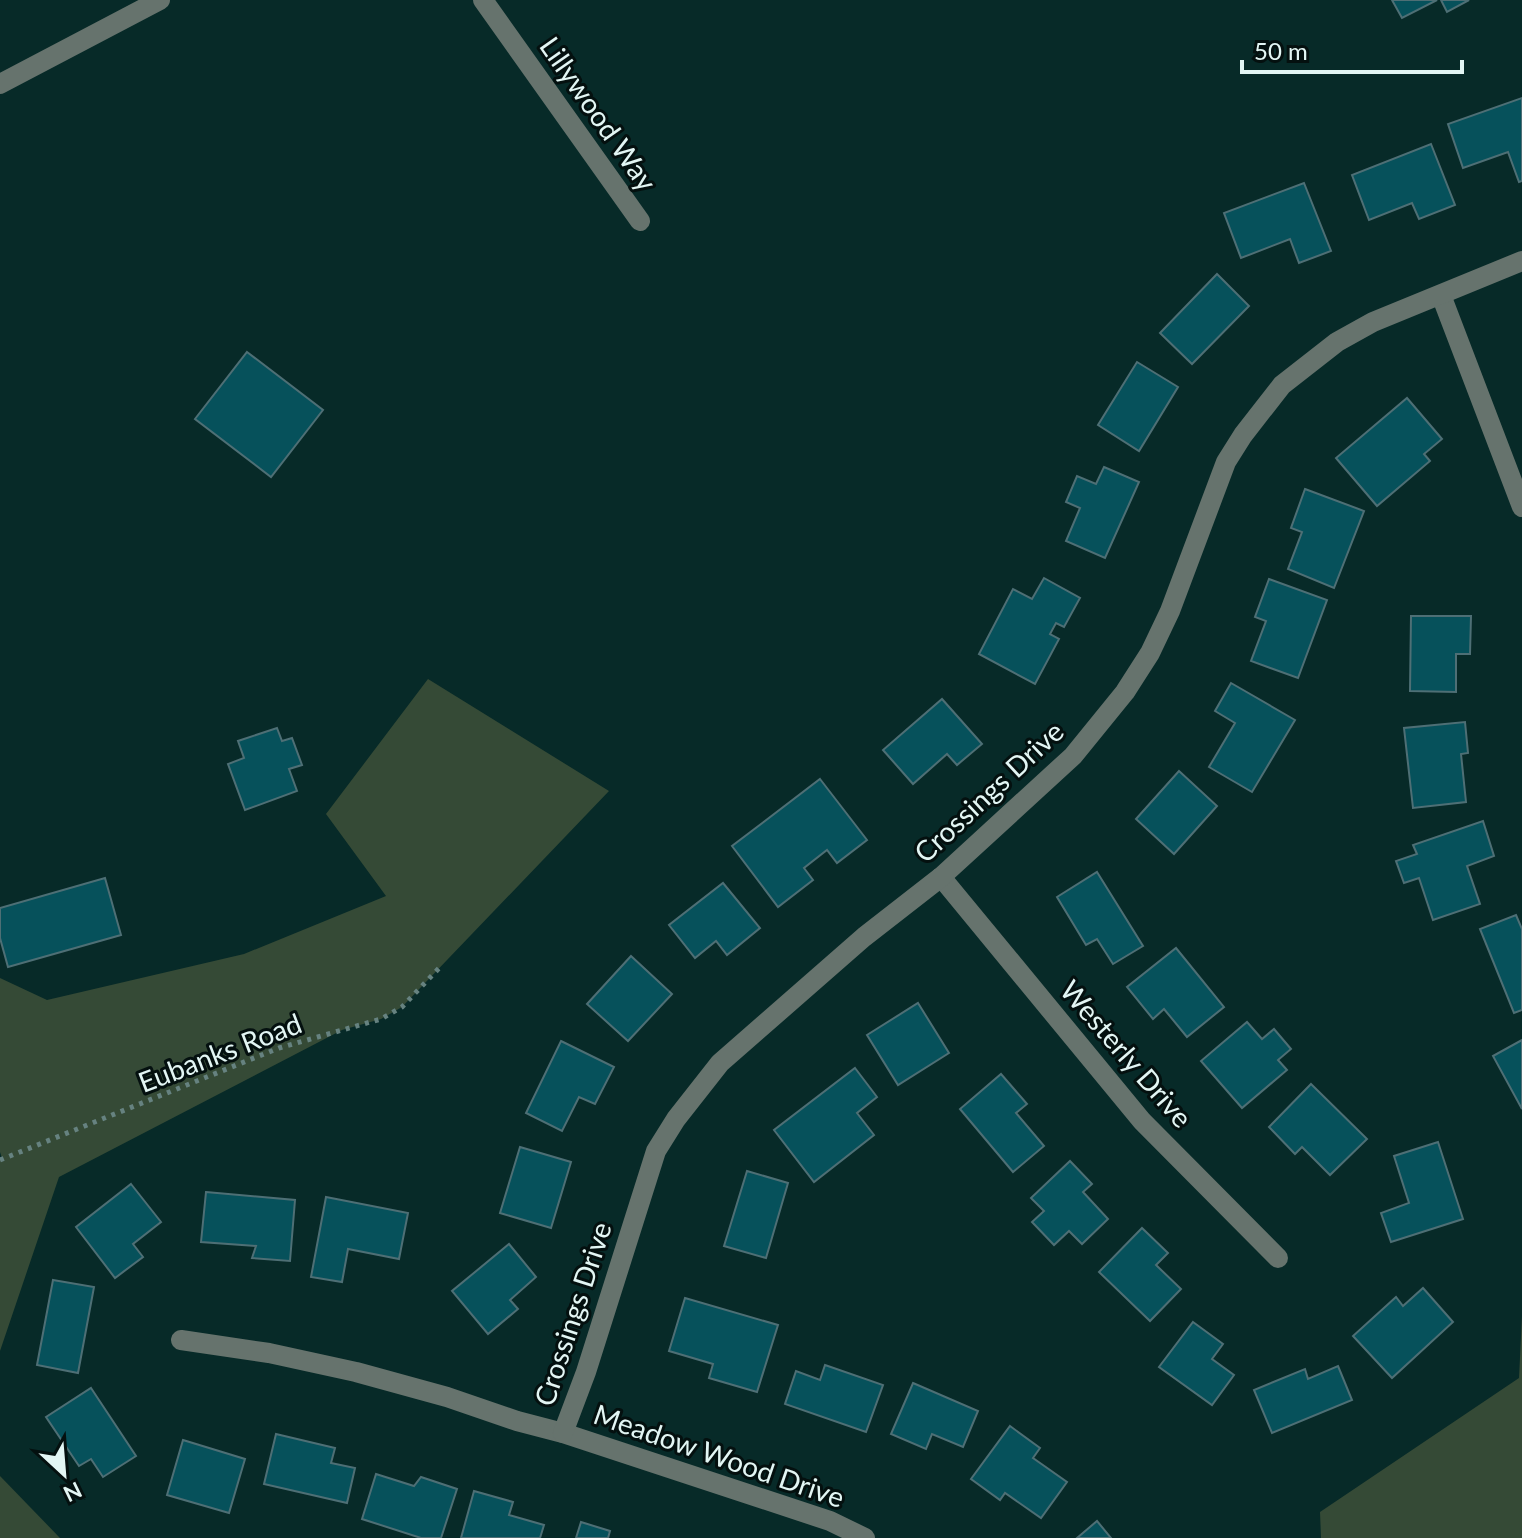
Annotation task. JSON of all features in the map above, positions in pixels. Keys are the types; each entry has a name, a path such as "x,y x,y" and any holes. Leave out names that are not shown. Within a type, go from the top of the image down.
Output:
{"street":[{"path":"0,84 160,0"},
{"name":"Lillywood Way","path":"483,0 640,221"},
{"name":"Crossings Drive","path":"563,1433 586,1372 656,1151 676,1119 720,1063 864,937 941,877 1073,756 1125,692 1150,653 1170,611 1226,462 1282,385 1337,342 1373,322 1522,261"},
{"path":"1441,295 1522,507"},
{"name":"Westerly Drive","path":"941,877 1142,1121 1278,1258"},
{"name":"Meadow Wood Drive","path":"181,1340 269,1353 356,1372 447,1397 830,1521 865,1538"}],"path":[{"name":"Eubanks Road","path":"0,1160 279,1048 381,1019 402,1007 441,966"}],"green space":[{"path":"428,679 609,791 402,1007 381,1019 342,1030 59,1177 0,1351 0,978 47,1000 244,954 386,896 326,814"},
{"path":"1522,1316 1522,1538 1321,1538 1320,1512 1519,1378"},
{"path":"0,1476 60,1538 0,1538"}],"building":[{"path":"1392,0 1437,0 1402,18"},
{"path":"1441,0 1469,0 1447,12"},
{"path":"1522,98 1522,181 1519,182 1508,152 1463,168 1448,124"},
{"path":"1431,144 1455,205 1419,219 1412,203 1369,220 1352,175"},
{"path":"1304,183 1331,251 1299,263 1290,239 1241,258 1224,213"},
{"path":"1217,274 1249,306 1192,364 1160,333"},
{"path":"247,352 323,410 271,477 195,419"},
{"path":"1137,362 1178,387 1139,451 1098,425"},
{"path":"1407,398 1442,439 1424,454 1430,461 1377,506 1336,458"},
{"path":"1104,467 1139,482 1105,558 1066,541 1080,508 1066,502 1077,476 1096,484"},
{"path":"1305,489 1364,511 1334,588 1288,569 1302,532 1291,528"},
{"path":"1044,578 1080,598 1064,627 1056,623 1050,634 1059,639 1035,684 979,654 1013,589 1032,599"},
{"path":"1269,579 1327,600 1298,678 1251,661 1266,621 1255,617"},
{"path":"1411,616 1471,616 1470,654 1456,654 1456,692 1410,691"},
{"path":"1231,683 1295,720 1252,792 1209,767 1235,723 1215,711"},
{"path":"942,699 982,744 957,765 947,754 913,784 883,750"},
{"path":"1465,722 1468,753 1461,754 1466,802 1413,808 1404,728"},
{"path":"277,728 282,741 292,738 302,765 289,769 297,791 245,810 228,764 244,758 238,741"},
{"path":"1179,771 1217,806 1174,854 1136,819"},
{"path":"820,779 867,840 837,863 827,850 804,868 813,880 778,907 732,846"},
{"path":"1483,821 1494,856 1467,866 1480,904 1433,920 1419,878 1404,883 1396,861 1417,854 1413,845"},
{"path":"1097,872 1143,946 1113,964 1097,939 1086,945 1057,897"},
{"path":"105,878 121,935 8,967 0,938 0,908"},
{"path":"723,883 760,928 727,955 716,941 695,958 669,925"},
{"path":"1516,915 1522,929 1522,1010 1514,1013 1480,929"},
{"path":"1176,948 1224,1007 1187,1037 1164,1009 1153,1019 1127,987"},
{"path":"631,956 672,994 628,1041 587,1004"},
{"path":"918,1003 949,1053 898,1085 867,1035"},
{"path":"1247,1022 1262,1039 1274,1029 1291,1049 1278,1060 1287,1070 1242,1108 1201,1061"},
{"path":"1522,1040 1522,1109 1493,1056"},
{"path":"561,1041 614,1067 595,1104 579,1097 562,1131 526,1113"},
{"path":"855,1068 877,1097 857,1113 874,1135 814,1182 774,1130"},
{"path":"1001,1074 1027,1104 1016,1113 1044,1146 1013,1172 960,1109"},
{"path":"1311,1084 1367,1139 1330,1175 1302,1147 1295,1154 1269,1127"},
{"path":"1438,1142 1463,1219 1391,1242 1381,1213 1409,1203 1394,1156"},
{"path":"520,1147 571,1162 551,1228 500,1213"},
{"path":"1070,1161 1092,1184 1083,1192 1108,1219 1082,1244 1069,1231 1054,1245 1032,1222 1044,1211 1031,1198"},
{"path":"747,1171 788,1183 766,1258 724,1246"},
{"path":"131,1184 161,1222 133,1244 143,1257 115,1278 76,1227"},
{"path":"206,1192 295,1200 290,1261 252,1258 256,1246 201,1242"},
{"path":"326,1197 408,1213 399,1259 348,1249 342,1282 311,1277"},
{"path":"1142,1228 1168,1253 1156,1265 1181,1289 1150,1321 1099,1272"},
{"path":"509,1244 536,1277 510,1300 518,1309 488,1334 452,1291"},
{"path":"53,1280 94,1287 78,1373 37,1365"},
{"path":"1423,1288 1453,1322 1392,1378 1353,1336 1396,1297 1403,1306"},
{"path":"685,1298 778,1325 757,1392 709,1378 713,1364 669,1351"},
{"path":"1193,1322 1223,1344 1212,1359 1234,1375 1212,1405 1159,1367"},
{"path":"825,1365 883,1385 866,1432 785,1404 796,1371 820,1380"},
{"path":"1338,1366 1352,1400 1272,1433 1254,1390 1305,1369 1308,1379"},
{"path":"913,1383 978,1411 963,1447 932,1434 926,1449 891,1434"},
{"path":"91,1388 136,1456 103,1477 91,1459 79,1466 46,1417"},
{"path":"1010,1426 1040,1448 1033,1458 1067,1482 1041,1518 1005,1493 1000,1500 971,1479"},
{"path":"276,1434 335,1448 331,1463 355,1468 347,1503 264,1484"},
{"path":"183,1440 245,1459 229,1513 167,1495"},
{"path":"376,1474 414,1486 421,1477 457,1489 441,1538 421,1538 362,1519"},
{"path":"474,1491 513,1502 509,1515 544,1525 540,1538 461,1538"},
{"path":"1097,1521 1111,1538 1077,1538"},
{"path":"581,1522 610,1531 608,1538 576,1538"}]}
